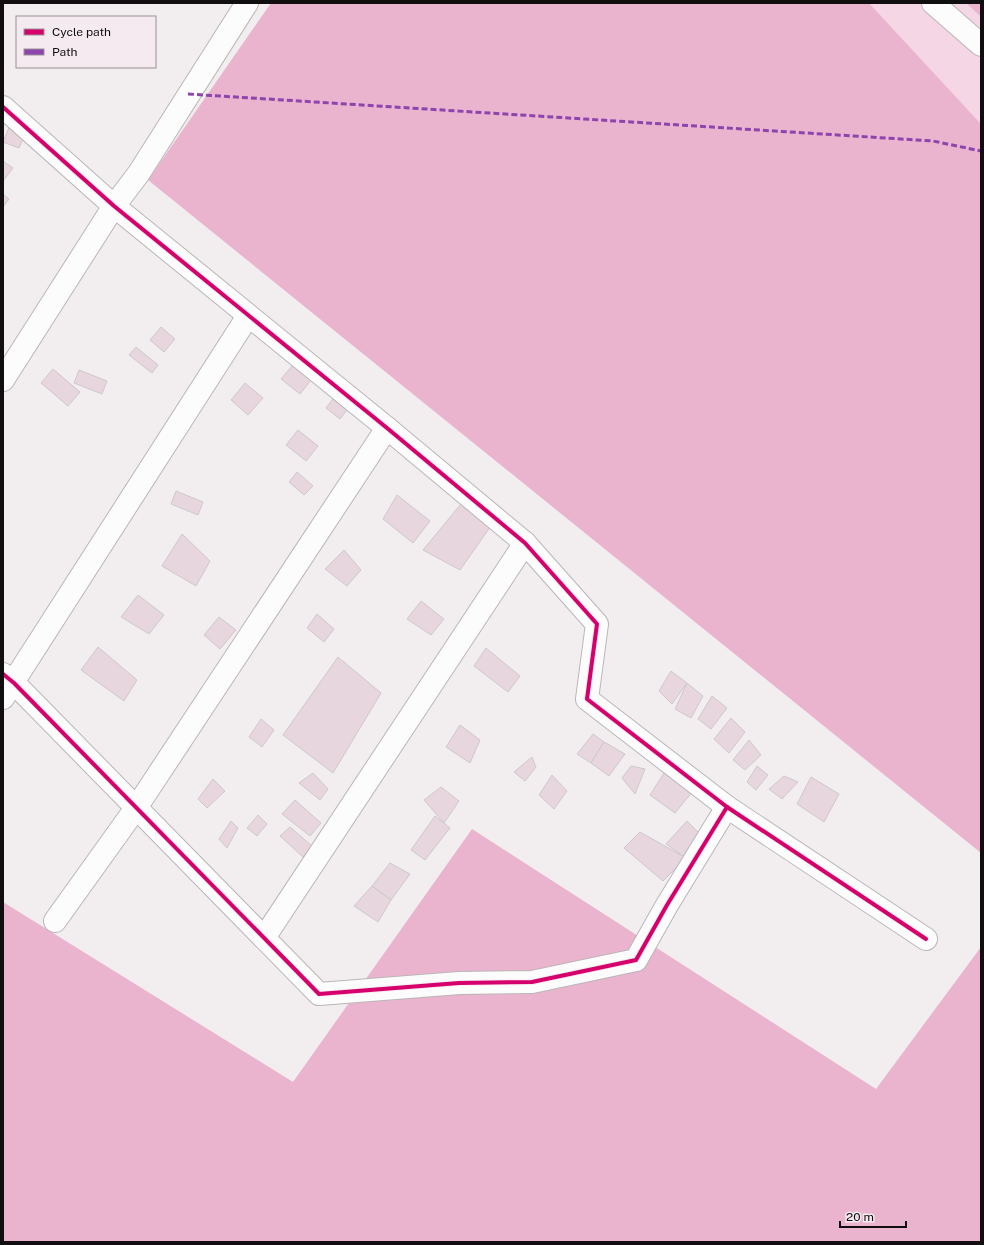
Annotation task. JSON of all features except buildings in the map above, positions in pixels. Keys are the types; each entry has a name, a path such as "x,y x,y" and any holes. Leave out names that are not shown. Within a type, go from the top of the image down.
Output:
{"street":[{"path":"3,380 114,206 139,173 247,3"},
{"path":"933,3 981,46"},
{"path":"3,107 114,206 387,428 525,543 597,624 587,699 727,807 926,939"},
{"path":"248,316 7,685 136,808 319,994 459,983 532,982 636,960 727,807"},
{"path":"55,921 136,808 387,428"},
{"path":"264,938 525,543"}],"shaded area":[{"path":"271,3 869,3 981,124 981,853 148,180"},
{"path":"869,3 966,3 981,17 981,124"},
{"path":"966,3 981,3 981,17"},
{"path":"472,829 876,1089 981,947 981,1242 3,1242 3,902 293,1082"}],"marked path":[{"path":"188,94 933,141 981,151"}],"cycle path":[{"path":"3,107 114,206 387,428 525,543 597,624 587,699 727,807 926,939"},
{"path":"3,674 14,683 319,994 459,983 532,982 636,960 667,905 727,807"}]}
